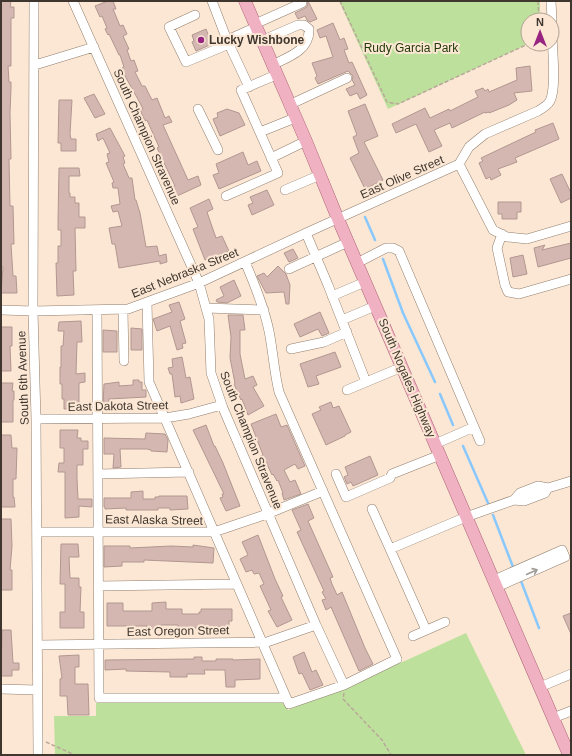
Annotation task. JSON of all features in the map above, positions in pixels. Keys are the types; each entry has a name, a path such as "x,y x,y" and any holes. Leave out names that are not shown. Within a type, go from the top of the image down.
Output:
{"main road":[{"name":"South Nogales Highway","path":"244,1 306,141 375,306 569,755"}],"street":[{"name":"South 6th Avenue","path":"34,1 35,65 33,311 36,419 38,755"},
{"name":"South Champion Stravenue","path":"73,1 199,283 209,319 211,373 222,405 267,514 344,685"},
{"path":"212,1 228,42 249,87"},
{"path":"552,1 552,12"},
{"path":"195,15 169,27 186,62 228,42 255,26 302,3"},
{"path":"226,196 278,173 242,90 274,70 302,49 308,40 309,29 304,25 298,25 261,41"},
{"path":"35,65 94,47"},
{"name":"East Olive Street","path":"338,219 459,164 469,147 485,134 544,108 550,101 553,89 552,52"},
{"path":"289,105 347,78"},
{"path":"198,108 218,150"},
{"path":"260,132 295,118"},
{"path":"271,158 306,141"},
{"path":"459,164 493,230 507,237 527,239 571,226"},
{"path":"285,190 320,175"},
{"name":"East Nebraska Street","path":"1,310 33,311 128,309 199,283 338,219"},
{"path":"306,233 366,382"},
{"path":"502,234 497,248 505,285 508,292 519,294 571,280"},
{"path":"289,268 348,242"},
{"path":"357,263 386,248 393,248 399,251 480,441"},
{"path":"147,302 149,382 289,704 344,685 397,659 279,392 274,372 269,333 262,301 245,262"},
{"path":"332,296 365,282"},
{"path":"342,320 375,306"},
{"path":"206,308 264,310"},
{"path":"97,310 99,698 286,698"},
{"path":"123,310 124,361"},
{"path":"291,349 324,342 347,332"},
{"path":"347,390 402,367"},
{"name":"East Dakota Street","path":"36,419 165,418 189,414 222,405"},
{"path":"336,474 346,497 390,478 392,474 437,450 474,427"},
{"path":"98,474 189,472"},
{"path":"390,549 466,517 514,500 520,493 538,486 548,488 571,481"},
{"name":"East Alaska Street","path":"37,532 214,532 267,514 323,491"},
{"path":"372,509 426,630"},
{"path":"562,550 566,557 495,584 562,550"},
{"path":"98,586 237,584"},
{"path":"413,636 445,622"},
{"name":"East Oregon Street","path":"38,645 267,642 316,625"},
{"path":"540,687 571,674"},
{"path":"1,689 37,690"},
{"path":"553,718 571,711"}],"path":[{"path":"340,1 387,102 398,104 520,48"},
{"path":"538,1 539,12"},
{"path":"344,685 343,699 382,740 391,755"},
{"path":"38,739 75,755"}],"green space":[{"name":"Rudy Garcia Park","path":"339,1 540,1 540,12 520,12 520,48 388,109"},
{"path":"466,633 526,755 55,755 54,716 96,716 96,703 283,703 288,710 407,660"}],"building":[{"path":"1,1 11,1 10,7 14,7 14,18 11,18 11,66 8,66 9,82 11,82 11,159 9,159 10,206 13,206 14,244 11,244 13,276 16,276 17,293 1,293 3,267 1,267"},
{"path":"108,1 113,1 116,9 113,9 120,26 123,25 127,34 123,36 129,49 127,50 131,61 134,60 138,71 135,72 142,86 145,86 152,100 157,98 165,118 169,116 172,122 163,125 188,180 198,176 201,185 177,196 172,187 175,186 157,148 159,147 147,120 145,121 140,110 143,109 125,76 120,55 105,29 107,28 102,16 100,17 95,6"},
{"path":"308,1 317,19 310,22 305,16 298,19 295,13 307,7"},
{"path":"333,23 340,40 344,38 348,49 344,50 349,63 352,62 367,95 360,99 357,93 350,96 346,89 355,85 352,80 353,76 348,71 318,84 315,78 317,76 312,63 333,57 326,36 320,38 317,30"},
{"path":"206,29 212,44 196,51 192,42 194,41 192,35"},
{"path":"530,66 532,91 514,93 517,100 509,105 489,113 485,112 452,128 450,123 434,130 442,146 429,152 416,124 396,133 392,124 425,108 430,118 449,109 450,111 478,97 475,91 483,88 485,91 488,89 489,92 517,80 516,68"},
{"path":"94,94 105,114 95,118 84,98"},
{"path":"59,100 72,100 70,134 71,139 76,139 76,151 61,151 61,143 58,143"},
{"path":"365,104 378,136 364,142 383,180 365,189 350,158 359,153 353,137 357,135 348,111"},
{"path":"227,109 239,113 245,125 220,136 213,119 218,117 217,113"},
{"path":"553,123 559,139 515,158 517,162 498,169 501,175 491,180 490,177 486,179 479,163 483,161 481,158 536,132 535,130"},
{"path":"110,128 125,156 123,157 125,163 123,164 129,178 132,178 135,200 140,213 146,247 157,246 159,256 166,254 167,262 160,264 160,261 119,268 115,244 112,244 109,228 122,226 118,211 113,212 111,206 120,204 118,188 113,188 112,183 114,182 106,163 109,162 107,154 110,153 103,138 98,141 96,134"},
{"path":"243,152 248,165 257,161 261,171 219,189 213,175 219,173 216,164"},
{"path":"59,168 79,168 80,176 69,176 69,193 70,197 75,197 75,203 79,203 79,217 85,217 85,228 75,228 76,271 73,271 74,295 57,296 56,263 58,263 58,246 61,246 61,230 58,230"},
{"path":"562,174 571,193 571,198 561,203 550,179"},
{"path":"267,190 274,205 252,215 248,205 253,203 250,197"},
{"path":"209,199 213,209 207,212 216,238 222,236 229,251 205,260 193,229 198,227 190,208"},
{"path":"498,202 521,202 521,212 517,212 517,219 502,219 502,214 498,214"},
{"path":"571,243 571,258 538,267 534,248 545,245 542,250"},
{"path":"293,249 298,258 289,262 284,253"},
{"path":"523,255 527,274 513,277 510,258"},
{"path":"278,266 286,274 290,285 289,304 286,304 284,292 266,293 257,276 264,273 267,277"},
{"path":"234,280 241,296 227,303 217,302 216,300 224,296 220,287"},
{"path":"179,302 185,319 180,321 186,343 182,344 183,348 177,350 170,326 157,331 153,319 172,312 169,305"},
{"path":"320,312 329,333 322,336 318,329 300,337 294,324"},
{"path":"228,315 243,315 245,330 240,330 240,354 245,379 253,376 257,385 253,387 264,406 248,415 234,384 230,358 231,337"},
{"path":"81,321 82,342 77,342 76,374 85,373 85,382 79,383 79,409 64,409 62,384 60,384 60,367 61,346 63,346 64,331 58,331 59,322"},
{"path":"1,327 12,327 12,346 10,346 11,371 1,371"},
{"path":"131,328 142,329 142,350 131,350"},
{"path":"103,330 117,331 117,352 103,352"},
{"path":"335,352 341,367 316,376 319,384 308,387 300,364"},
{"path":"182,357 186,378 190,377 194,399 181,403 180,396 175,397 172,374 170,374 168,368 173,367 172,359"},
{"path":"133,380 139,380 139,382 142,382 142,390 146,390 146,397 109,399 109,405 103,405 104,384 119,382 119,386 133,385"},
{"path":"1,383 13,383 13,422 1,422"},
{"path":"331,402 333,408 339,406 351,432 326,445 312,414 321,410 319,407"},
{"path":"276,414 281,427 287,425 305,466 298,469 295,464 284,470 290,482 295,480 301,494 284,500 278,480 277,481 273,474 272,475 266,462 262,464 259,457 263,455 251,424"},
{"path":"206,425 240,506 226,511 220,498 223,497 222,494 224,494 193,430"},
{"path":"60,430 78,430 77,438 81,438 81,441 88,441 88,449 83,449 83,465 77,465 78,499 92,499 92,507 79,506 79,517 65,518 65,472 58,472 59,463 64,463 64,448 60,448"},
{"path":"146,433 165,434 168,440 167,452 151,451 147,449 120,449 121,467 113,468 114,454 104,454 104,438 145,439"},
{"path":"1,435 11,435 12,448 17,448 16,479 13,479 13,497 15,507 1,507"},
{"path":"370,456 378,475 353,486 351,482 347,484 344,477 348,475 345,467"},
{"path":"143,491 143,499 155,499 155,497 159,496 187,496 188,509 170,510 170,508 158,508 158,510 126,510 126,508 105,509 104,507 104,498 131,498 131,492"},
{"path":"308,504 314,518 308,521 333,577 330,578 332,584 337,595 342,592 373,664 359,671 331,607 326,610 322,600 326,599 322,592 324,591 297,532 301,530 292,510"},
{"path":"1,519 11,519 12,546 10,570 12,570 12,590 1,590"},
{"path":"258,535 283,596 281,597 292,620 277,627 268,611 271,610 260,586 264,584 259,573 254,574 252,570 246,572 240,559 248,555 242,542"},
{"path":"61,544 78,544 79,557 69,557 70,578 79,578 79,587 81,587 80,612 84,612 84,628 60,628 60,612 65,612 65,584 60,584"},
{"path":"193,545 214,548 213,563 144,560 144,562 122,562 122,566 104,567 104,546 130,546 130,548 171,546 193,547"},
{"path":"166,602 166,609 182,609 182,614 199,614 201,609 232,609 232,621 229,621 229,627 189,628 189,630 178,630 178,625 161,625 161,629 147,629 147,626 107,626 107,603 123,603 123,611 152,611 152,603"},
{"path":"571,613 571,634 563,616"},
{"path":"2,630 11,630 13,663 19,663 19,670 12,670 12,676 1,676"},
{"path":"304,652 312,672 316,670 323,685 310,690 302,673 299,674 293,657"},
{"path":"79,655 79,667 75,667 75,684 88,684 89,715 68,715 67,696 60,696 60,679 62,678 59,656"},
{"path":"194,657 202,657 202,661 216,661 216,659 260,659 260,679 235,680 235,687 226,687 225,670 204,670 205,674 187,674 187,677 170,677 170,672 126,671 126,669 105,670 105,660 194,659"}],"waterway":[{"path":"365,217 375,240"},
{"path":"383,259 403,313 435,382"},
{"path":"440,394 453,425"},
{"path":"463,446 488,503"},
{"path":"493,515 513,567"},
{"path":"521,581 539,628"}],"place":[{"name":"Lucky Wishbone","path":"201,40"}]}
